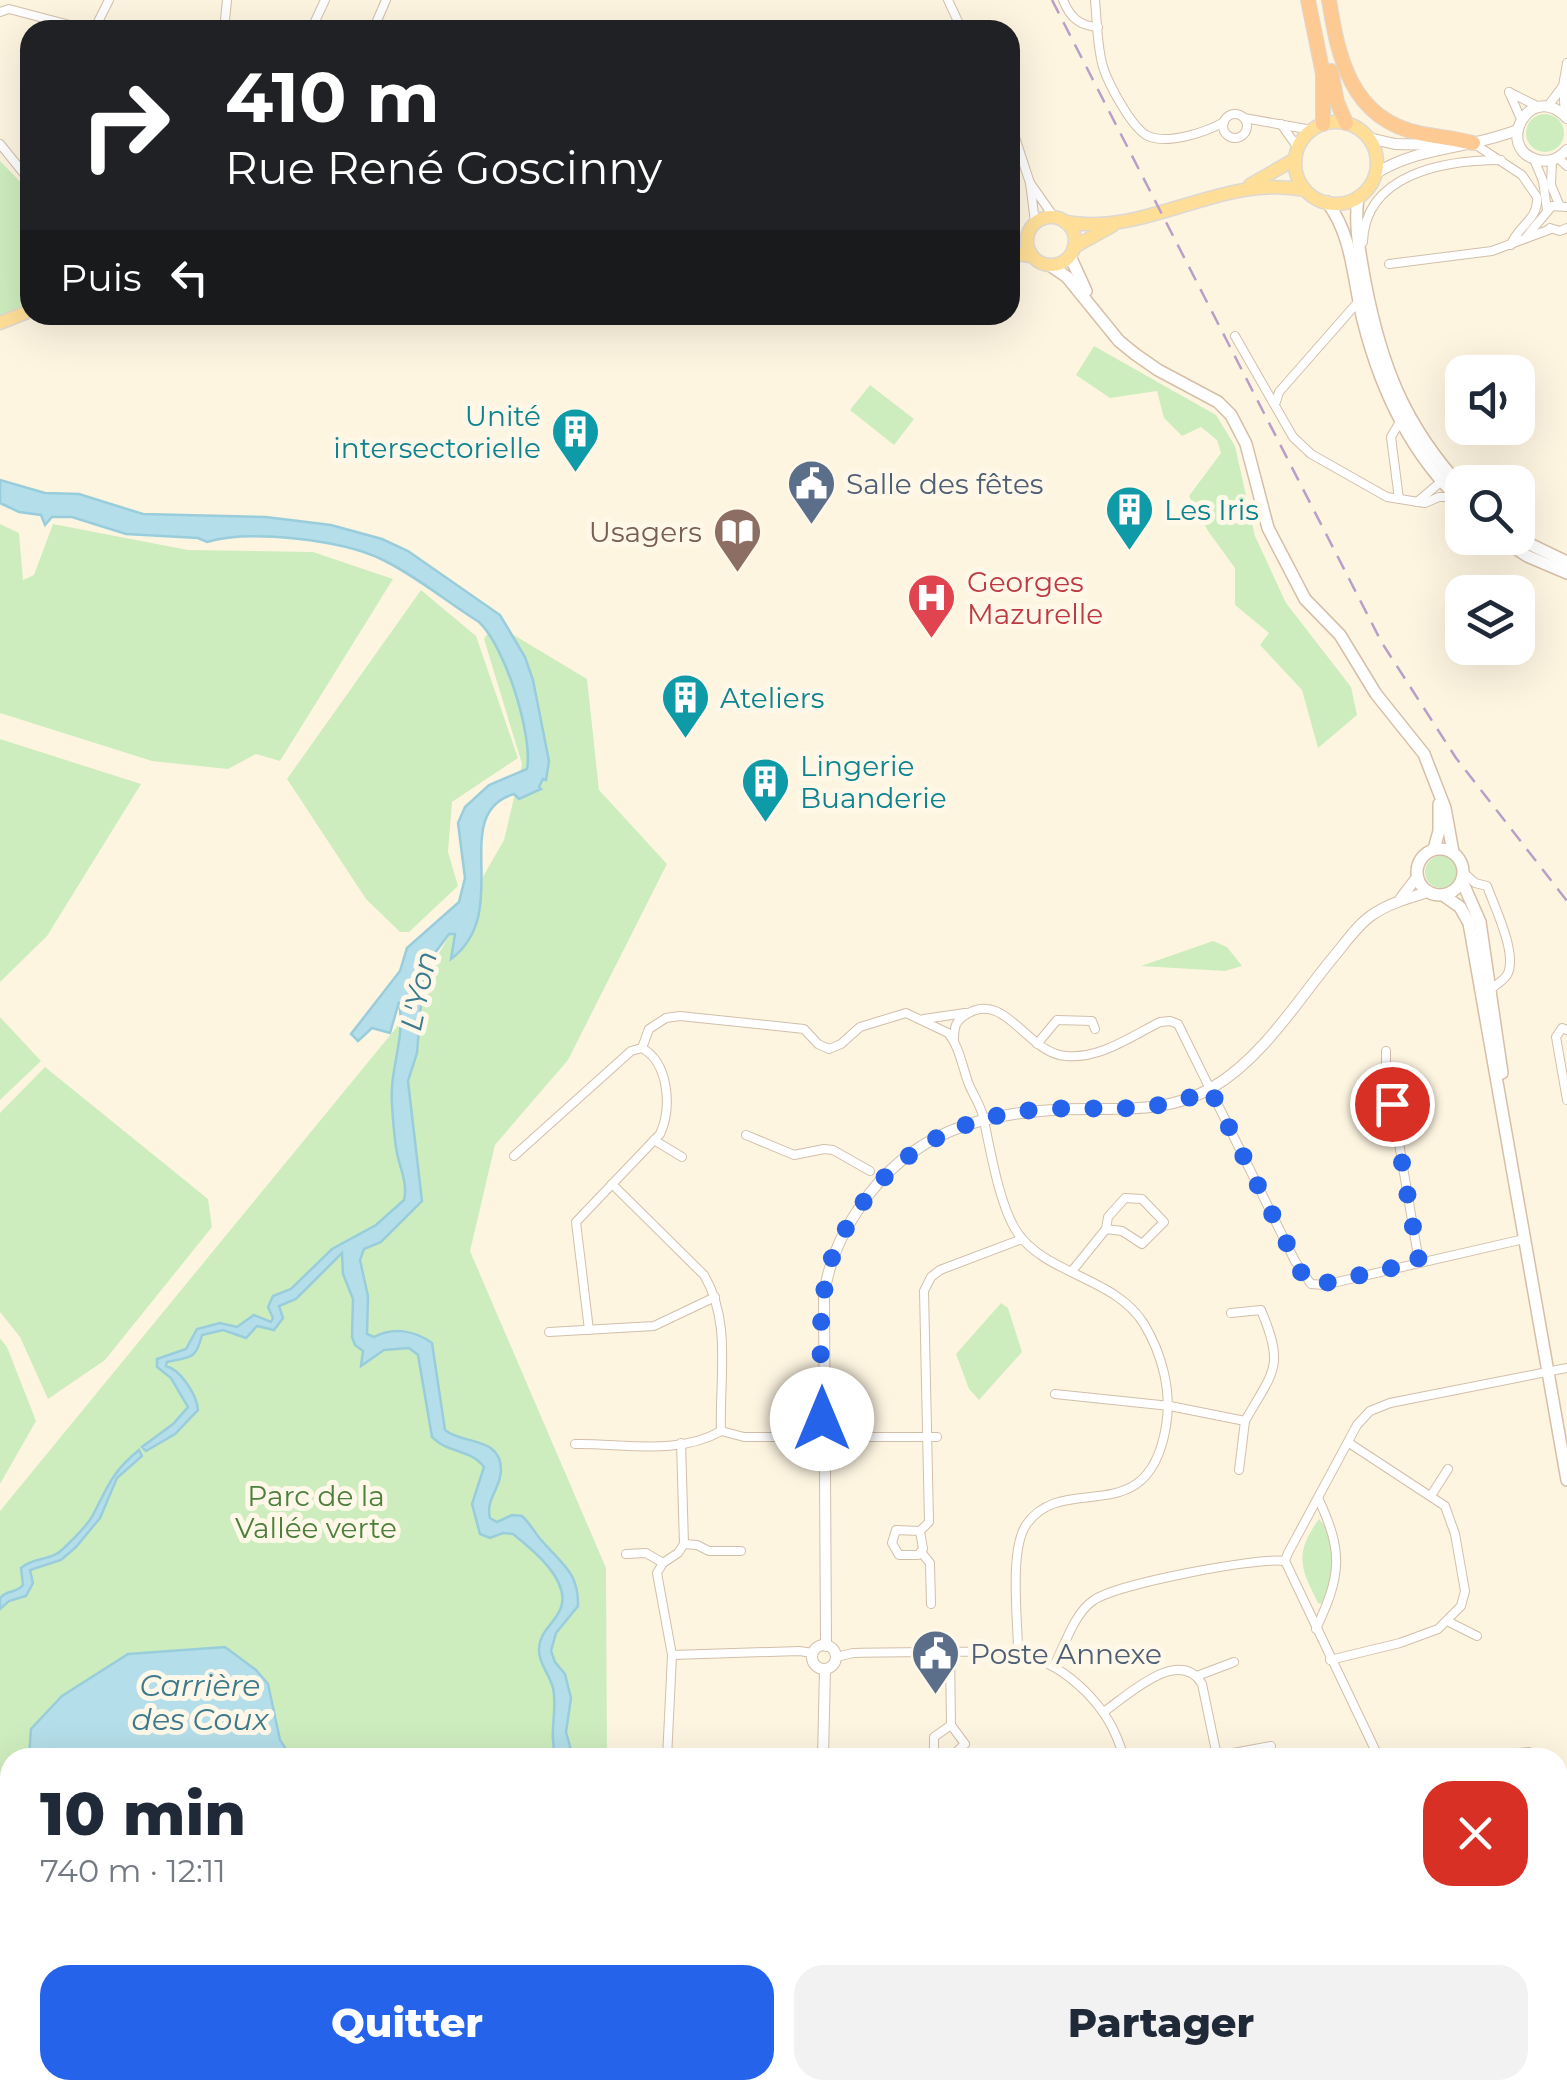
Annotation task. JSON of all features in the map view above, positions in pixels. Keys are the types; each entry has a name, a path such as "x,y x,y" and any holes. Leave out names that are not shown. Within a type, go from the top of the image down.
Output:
{"highway":[{"path":"1308,0 1323,74 1317,127"},
{"path":"1327,0 1332,82 1346,123"},
{"path":"1327,0 1344,72 1362,98 1386,118 1409,129 1473,143"}],"main road":[{"path":"1243,188 1296,154 1317,127 1346,123 1369,138 1375,149 1376,174 1358,198 1357,238 1365,282 1387,372 1445,478"},
{"path":"1296,154 1296,170 1306,190"},
{"path":"1020,236 1031,228 1060,220 1086,226 1122,222 1243,188 1284,186 1306,190 1337,204 1358,198"},
{"path":"1327,202 1346,240 1383,386 1400,420 1445,478"},
{"path":"1060,220 1074,233 1072,252 1092,304"},
{"path":"1051,266 1122,222"},
{"path":"1031,228 1027,249 1031,256 1068,278 1120,341 1158,370 1218,402 1231,414 1246,444 1268,528 1304,599 1340,635 1376,694 1424,754 1439,790 1453,852 1461,861 1480,922 1505,1117"},
{"path":"1020,254 1031,256"},
{"path":"1535,546 1567,562"},
{"path":"1525,555 1567,573"},
{"path":"1439,790 1439,831 1434,850 1419,862 1418,877 1428,892 1460,906 1469,923 1567,1480"},
{"path":"1434,850 1453,852"},
{"path":"1442,896 1454,891 1463,877"}],"street":[{"path":"1062,0 1074,19 1085,26 1098,27"},
{"path":"1095,0 1104,69 1142,134 1166,138 1209,130 1232,115 1317,127"},
{"path":"0,12 8,9 50,20"},
{"path":"1566,116 1563,86 1567,63"},
{"path":"1473,143 1519,125 1563,86"},
{"path":"1520,147 1519,125 1509,92 1566,116"},
{"path":"1244,118 1246,129"},
{"path":"1209,130 1239,137 1246,129 1266,120"},
{"path":"1224,122 1226,133"},
{"path":"1281,124 1296,154"},
{"path":"1369,138 1394,144 1520,147 1534,160 1543,181 1551,229"},
{"path":"1473,143 1522,175 1537,197 1534,214 1511,245"},
{"path":"0,144 20,169"},
{"path":"1376,174 1395,161 1455,145"},
{"path":"1020,152 1030,183 1031,228"},
{"path":"1526,238 1546,213 1563,206 1550,185 1561,158 1534,160"},
{"path":"1365,282 1364,228 1377,200 1388,189 1437,166 1461,160 1501,160"},
{"path":"1030,183 1060,220"},
{"path":"1389,264 1474,254 1551,229 1567,228"},
{"path":"1276,402 1279,392 1359,302"},
{"path":"1235,336 1293,437 1310,454 1395,499 1417,502 1445,498"},
{"path":"1395,499 1390,437 1400,420"},
{"path":"1417,502 1445,478"},
{"path":"1396,902 1418,877"},
{"path":"1463,877 1487,886 1506,937 1508,976 1491,989"},
{"path":"836,1657 826,1646 822,1310 832,1254 862,1203 900,1161 949,1130 984,1117 1050,1109 1159,1107 1210,1089 1265,1040 1359,927 1396,902 1428,892"},
{"path":"922,1019 990,1007 1054,1055 1081,1056 1100,1052 1170,1020 1184,1033 1295,1260 1311,1284 1524,1239"},
{"path":"954,1040 954,1025 969,1012"},
{"path":"514,1156 632,1052 642,1048 649,1030 674,1016 804,1030 818,1044 830,1049 866,1025 906,1014 948,1032 984,1117 988,1145 1013,1225 1022,1238 1116,1294 1138,1315 1154,1344 1170,1406 1162,1449 1140,1482 1118,1494 1044,1507 1022,1530 1017,1556 1018,1652"},
{"path":"1037,1044 1057,1020 1092,1021 1095,1029"},
{"path":"1565,1029 1556,1037 1567,1100"},
{"path":"590,1330 576,1222 665,1124 668,1101 659,1066 652,1054 642,1048"},
{"path":"1386,1051 1419,1262"},
{"path":"746,1135 794,1155 824,1148 832,1150 870,1172"},
{"path":"654,1140 682,1156"},
{"path":"612,1184 704,1275 715,1298 721,1330 721,1432"},
{"path":"1072,1271 1106,1229 1108,1216 1125,1198 1142,1199 1164,1222 1142,1244 1122,1232 1106,1229"},
{"path":"921,1552 899,1555 892,1543 896,1530 920,1530 929,1522 923,1301 927,1283 940,1270 1022,1238"},
{"path":"550,1332 654,1326 715,1298"},
{"path":"1231,1313 1261,1310 1275,1343 1276,1368 1245,1421 1239,1470"},
{"path":"1284,1561 1363,1416 1380,1406 1567,1368"},
{"path":"1055,1394 1170,1406 1245,1421"},
{"path":"575,1444 666,1446 708,1439 721,1432 744,1437 937,1437"},
{"path":"667,1748 672,1655 657,1573 684,1544 680,1442"},
{"path":"1330,1660 1420,1638 1449,1622 1461,1606 1464,1591 1451,1519 1445,1506 1349,1443"},
{"path":"1432,1494 1448,1469"},
{"path":"1316,1629 1332,1594 1338,1562 1330,1524 1318,1498"},
{"path":"920,1530 921,1552"},
{"path":"684,1544 710,1551 741,1551"},
{"path":"921,1552 930,1563 931,1604"},
{"path":"626,1554 646,1553 663,1564"},
{"path":"1054,1666 1077,1621 1096,1598 1124,1587 1183,1575 1284,1561"},
{"path":"1284,1561 1374,1748"},
{"path":"1449,1622 1477,1636"},
{"path":"672,1655 813,1653 826,1646"},
{"path":"950,1652 951,1725 964,1744 960,1748"},
{"path":"836,1657 853,1653 1018,1652 1054,1666 1105,1711 1120,1748"},
{"path":"813,1653 813,1663 825,1669"},
{"path":"825,1669 836,1657"},
{"path":"1198,1676 1234,1662"},
{"path":"823,1748 825,1669"},
{"path":"1105,1711 1167,1672 1187,1671 1198,1676 1216,1748"},
{"path":"934,1748 934,1737 951,1725"},
{"path":"1260,1748 1271,1746"}],"green space":[{"path":"1545,114 1559,119 1564,133 1559,147 1545,152 1531,147 1526,133 1531,119"},
{"path":"0,161 20,182 20,308 0,316"},
{"path":"1094,346 1216,415 1235,446 1255,536 1286,603 1351,687 1357,715 1318,748 1302,690 1260,645 1269,633 1235,605 1235,568 1189,496 1221,453 1217,440 1201,427 1182,436 1164,418 1157,391 1110,398 1076,375"},
{"path":"870,385 914,419 894,445 850,410"},
{"path":"0,524 19,533 23,580 34,575 53,524 188,550 313,552 393,579 280,761 256,754 228,769 152,761 0,713"},
{"path":"421,590 476,636 518,758 452,802 448,852 458,886 409,932 400,932 366,899 287,779"},
{"name":"Parc de la Vallée verte","path":"494,623 587,679 599,790 667,864 568,1060 495,1145 470,1251 606,1568 607,1748 0,1748 0,1511 396,1028 504,840 522,764 484,639"},
{"path":"0,739 141,784 47,936 0,982"},
{"path":"1441,856 1452,861 1457,872 1452,883 1441,888 1430,883 1425,872 1430,861"},
{"path":"1213,941 1227,947 1242,966 1225,971 1141,966"},
{"path":"0,1017 41,1061 0,1100"},
{"path":"45,1067 208,1199 212,1227 105,1360 48,1399 20,1337 0,1312 0,1113"},
{"path":"1001,1303 1008,1308 1022,1352 979,1400 969,1389 956,1354"},
{"path":"0,1338 36,1421 0,1484"},
{"path":"1319,1519 1330,1538 1334,1560 1321,1604 1307,1580 1302,1561 1306,1542"}],"water":[{"name":"L'Yon","path":"0,480 45,493 79,494 143,514 266,517 331,525 382,539 408,551 500,615 525,657 549,761 546,780 543,779 541,789 519,799 514,794 495,805 485,821 478,916 469,939 451,959 455,934 449,934 423,977 417,1053 408,1081 422,1201 381,1242 364,1249 360,1260 368,1296 367,1334 374,1337 403,1331 432,1343 445,1430 488,1446 499,1459 501,1470 490,1518 497,1522 512,1515 522,1516 563,1563 576,1585 578,1606 556,1633 551,1651 565,1674 571,1698 566,1732 570,1748 554,1748 553,1688 539,1651 543,1634 560,1610 561,1588 548,1567 513,1534 490,1538 480,1534 472,1504 484,1467 432,1437 418,1355 409,1348 384,1350 361,1366 363,1351 352,1337 353,1299 343,1274 342,1253 296,1299 279,1306 283,1318 274,1330 257,1326 246,1338 223,1330 202,1335 192,1356 167,1362 166,1366 187,1384 198,1410 175,1434 146,1451 142,1447 188,1407 171,1378 157,1367 157,1359 186,1349 197,1329 220,1323 237,1327 254,1315 271,1322 268,1307 273,1296 291,1289 332,1249 376,1225 404,1200 392,1105 399,1002 390,1033 372,1028 358,1041 351,1034 400,971 407,948 459,902 465,878 458,823 465,807 489,785 527,769 521,714 498,650 479,622 406,573 364,552 295,538 246,536 207,542 198,538 126,534 72,517 52,517 45,525 41,515 19,512 0,503"},
{"path":"139,1450 142,1456 117,1478 100,1518 76,1547 61,1560 30,1570 33,1583 26,1596 9,1601 0,1609 0,1598 23,1585 21,1568 58,1553 76,1537 117,1472"},
{"name":"Carrière des Coux","path":"225,1647 268,1684 285,1748 30,1748 31,1729 62,1696 128,1654"}],"railway":[{"path":"1052,0 1382,643 1456,758 1567,901"}],"place":[{"name":"Unité intersectorielle","path":"576,474"},
{"name":"Salle des fêtes","path":"811,526"},
{"name":"Les Iris","path":"1129,552"},
{"name":"Usagers","path":"737,574"},
{"name":"Georges Mazurelle","path":"932,640"},
{"name":"Ateliers","path":"685,740"},
{"name":"Lingerie Buanderie","path":"765,824"},
{"name":"Poste Annexe","path":"935,1696"}],"route":[{"path":"822,1419 822,1310 832,1254 848,1224 881,1179 922,1145 949,1130 984,1117 1022,1111 1141,1110 1180,1102 1210,1089 1304,1278 1316,1285 1419,1262 1392,1104"}]}
